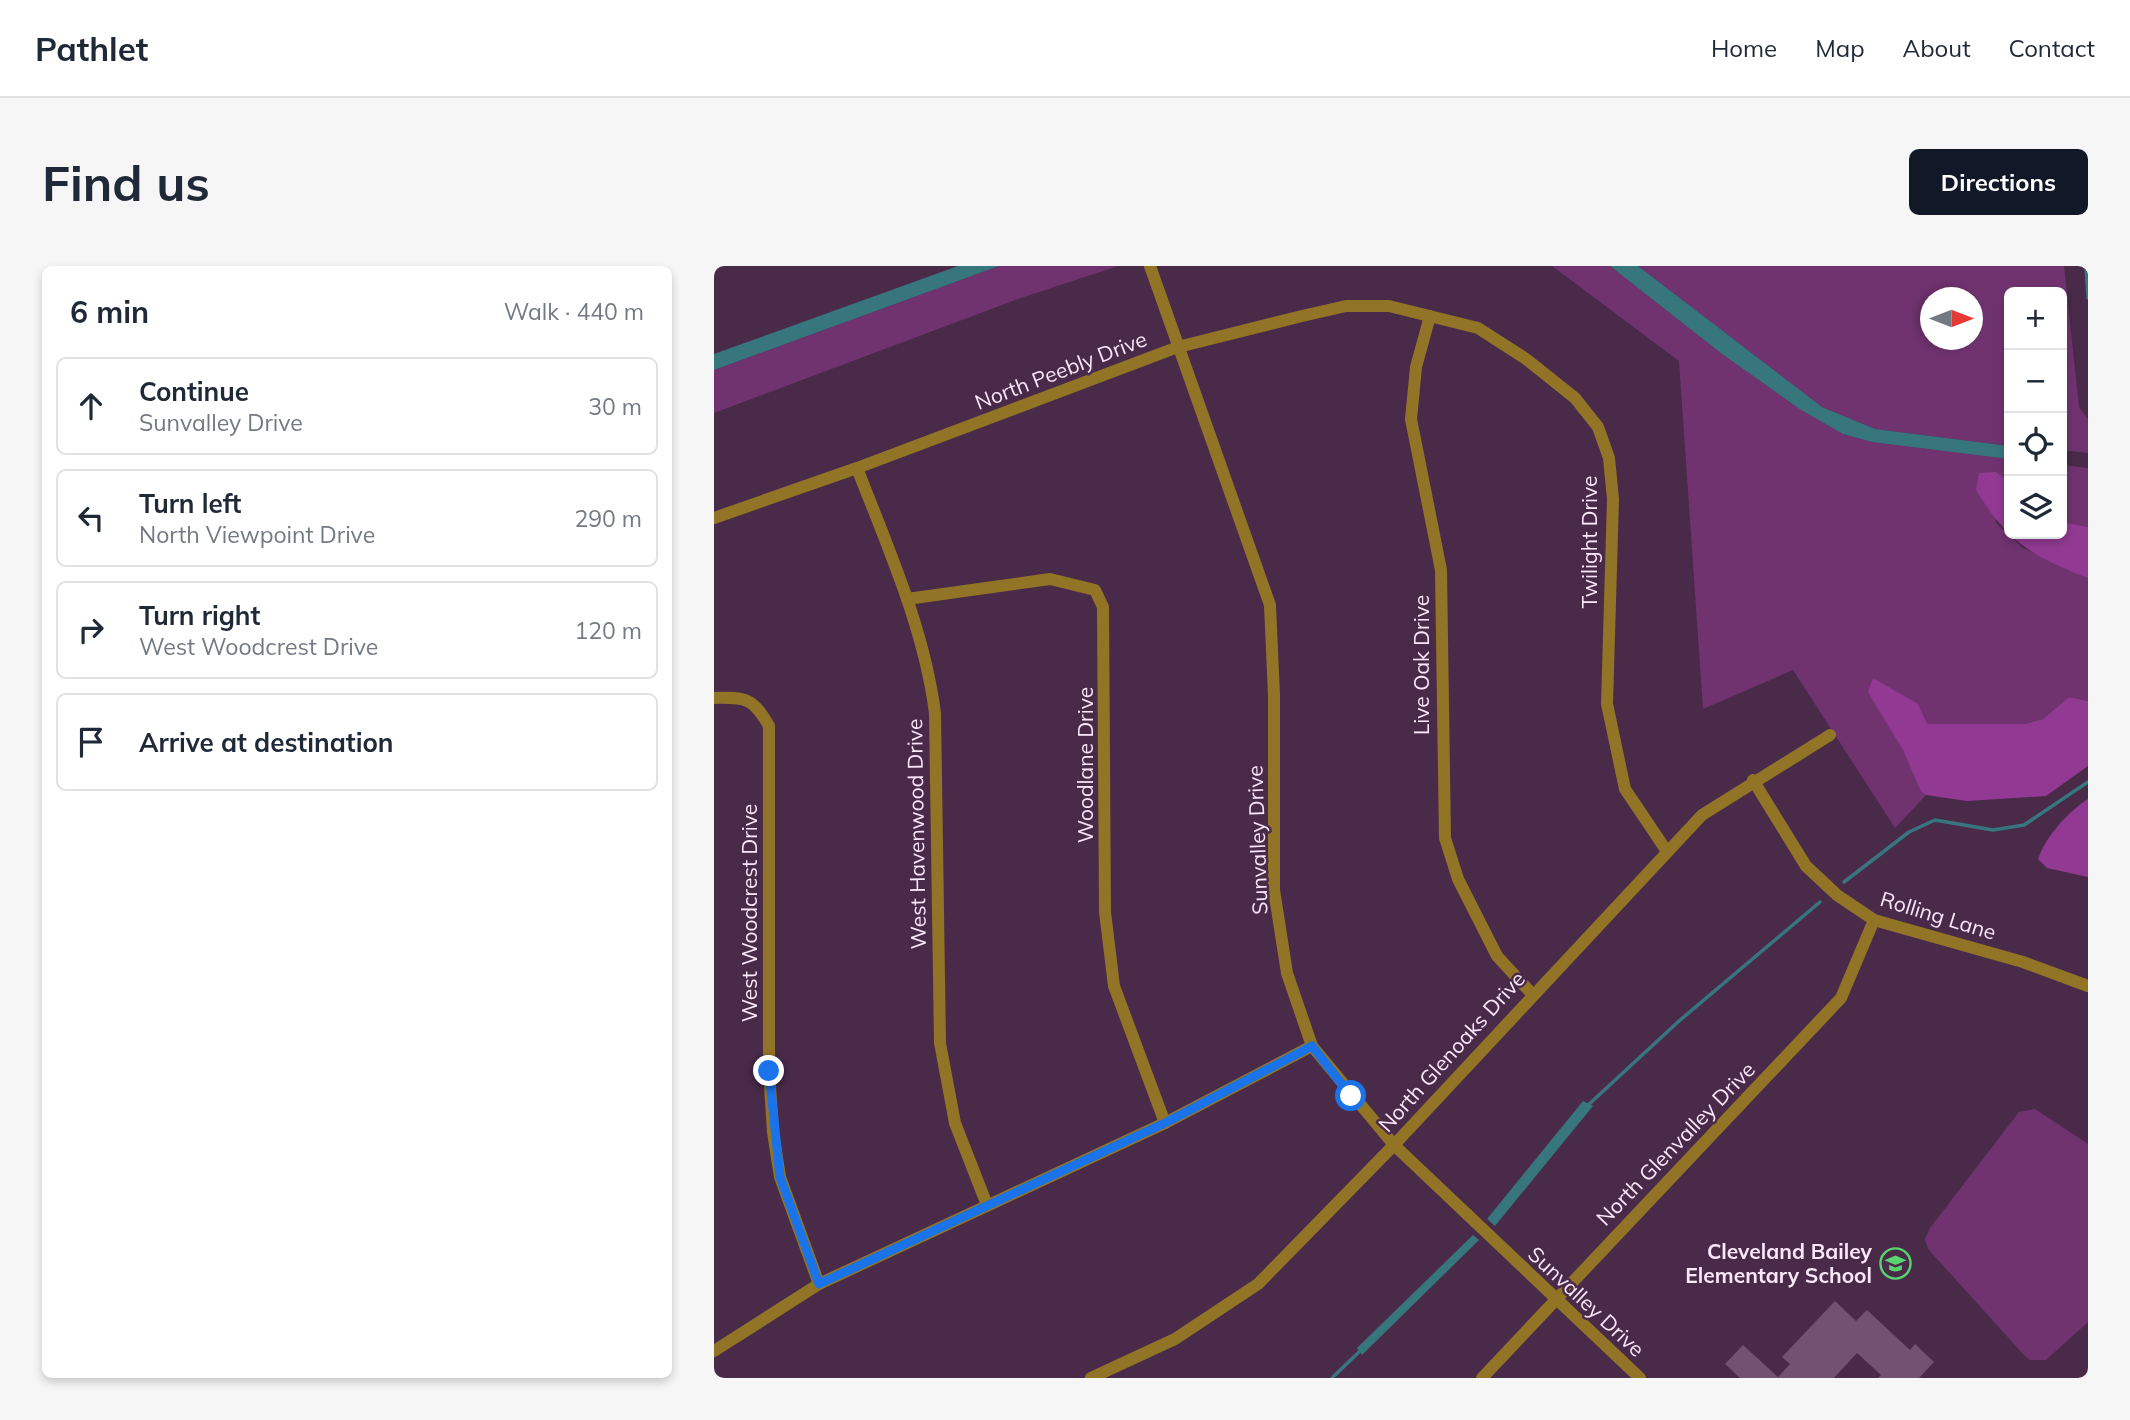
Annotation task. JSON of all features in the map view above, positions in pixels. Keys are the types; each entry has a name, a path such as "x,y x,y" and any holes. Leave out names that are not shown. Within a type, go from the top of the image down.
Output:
{"street":[{"name":"Sunvalley Drive","path":"1150,266 1270,605 1274,695 1274,890 1287,973 1312,1046 1394,1145 1554,1300 1640,1378"},
{"name":"North Peebly Drive","path":"714,518 857,468 1178,347 1346,306 1389,306 1430,316"},
{"name":"Twilight Drive","path":"1430,316 1478,328 1526,359 1575,398 1598,427 1609,458 1613,499 1607,704 1625,789 1666,850"},
{"name":"Live Oak Drive","path":"1430,316 1416,367 1411,419 1441,570 1445,838 1458,879 1497,956 1532,994"},
{"name":"West Havenwood Drive","path":"857,468 907,598 929,669 935,713 940,1043 955,1123 987,1205"},
{"name":"Woodlane Drive","path":"907,598 1050,579 1094,590 1103,607 1105,912 1114,986 1165,1123"},
{"name":"West Woodcrest Drive","path":"714,698 739,697 757,705 769,726 769,1071 773,1132 780,1177 819,1284"},
{"name":"North Glenoaks Drive","path":"1091,1378 1175,1339 1258,1284 1394,1145 1666,850 1702,815 1753,780 1830,735"},
{"name":"Rolling Lane","path":"1753,780 1806,866 1837,895 1874,920 2023,962 2088,986"},
{"name":"North Glenvalley Drive","path":"1482,1378 1842,998 1874,920"},
{"path":"714,1351 819,1284 1165,1123 1312,1046"}],"shaded area":[{"path":"958,266 999,266 714,370 714,354"},
{"path":"999,266 1118,266 1021,298 714,413 714,370"},
{"path":"1552,266 1610,266 1722,354 1801,410 1843,434 1872,442 2004,458 2004,478 1996,472 1996,523 2004,530 2004,539 2013,539 2023,548 2088,578 2088,701 2069,697 2043,719 2025,724 1927,724 1903,750 1921,792 1926,795 1895,828 1793,670 1703,709 1679,361"},
{"path":"1610,266 1638,266 1822,407 1875,429 2004,445 2004,458 1872,442 1843,434 1801,410 1722,354"},
{"path":"1638,266 2064,266 2066,287 2004,287 2004,445 1875,429 1822,407"},
{"path":"2067,294 2079,407 2088,419 2088,453 2067,451"},
{"path":"2067,466 2088,468 2088,527 2067,523"},
{"path":"1996,472 2004,478 2004,528 1976,490 1979,473"},
{"path":"2067,523 2088,527 2088,578 2051,562 2016,539 2067,539"},
{"path":"1873,678 1918,704 1927,724 2025,724 2043,719 2069,697 2088,701 2088,766 2046,796 1967,801 1926,795 1921,792 1903,750 1868,692"},
{"path":"2088,799 2088,877 2047,868 2038,859 2046,842 2066,818"},
{"path":"1583,1101 1593,1106 1495,1226 1487,1219"},
{"path":"2035,1109 2088,1144 2088,1322 2046,1360 2030,1360 2024,1355 1928,1249 1925,1239 1930,1228 2019,1112"},
{"path":"1473,1235 1479,1240 1362,1355 1357,1348"}],"building":[{"path":"1835,1301 1856,1321 1867,1310 1910,1350 1915,1344 1934,1362 1919,1378 1878,1378 1881,1375 1857,1353 1834,1378 1740,1378 1725,1364 1743,1345 1778,1377 1790,1364 1782,1357"}],"waterway":[{"path":"2086,266 2088,298"},
{"path":"1844,882 1909,832 1935,820 1993,830 2024,825 2088,782"},
{"path":"1586,1107 1679,1021 1820,902"},
{"path":"1332,1378 1363,1348"}],"place":[{"name":"Cleveland Bailey Elementary School","path":"1895,1264"}],"route":[{"path":"769,1071 773,1132 780,1177 798,1233 819,1284 1165,1123 1312,1046 1351,1096"}]}
